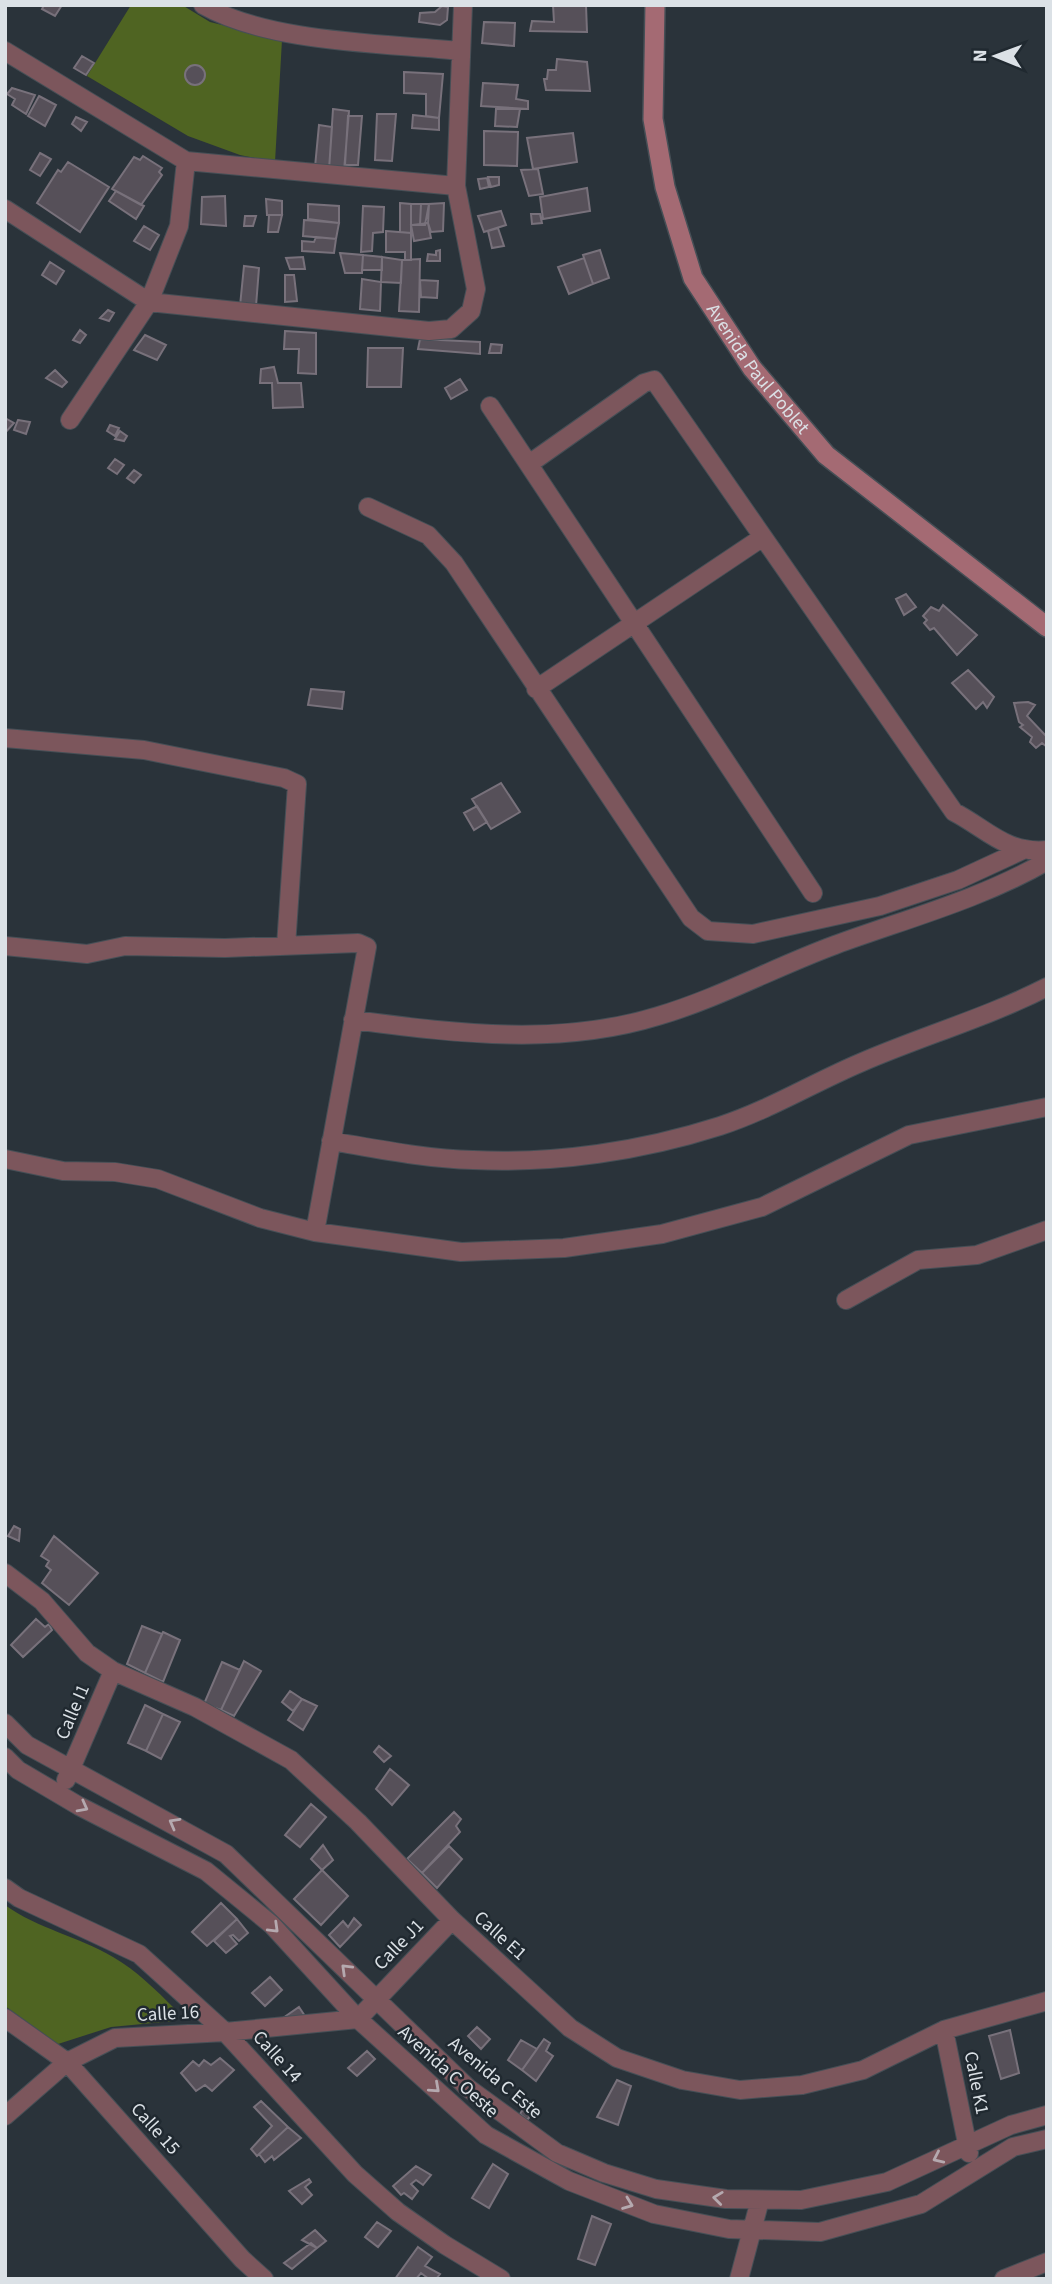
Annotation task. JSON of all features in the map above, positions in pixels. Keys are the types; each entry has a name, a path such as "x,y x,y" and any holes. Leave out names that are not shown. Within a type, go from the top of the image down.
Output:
{"main road":[{"name":"Avenida Paul Poblet","path":"655,5 653,119 665,187 693,278 752,368 826,455 1047,627"}],"street":[{"path":"203,5 218,14 285,33 460,51"},
{"path":"5,209 149,302 429,331 451,329 471,311 476,289 456,186 463,5"},
{"path":"5,51 186,161 456,186"},
{"path":"70,420 149,302 179,226 186,161"},
{"path":"529,464 644,383 654,380 954,812 973,822 1003,845 1047,850"},
{"path":"490,406 813,893"},
{"path":"368,508 428,534 454,563 691,918 708,931 753,934 880,906 958,880 1025,849"},
{"path":"536,689 763,537"},
{"path":"5,738 144,750 284,778 297,784 286,946"},
{"path":"353,1020 498,1035 569,1035 656,1017 727,992 825,949 975,896 1047,861"},
{"path":"5,946 87,954 125,946 225,948 358,943 367,947 315,1232"},
{"path":"331,1141 398,1153 473,1160 566,1158 658,1142 720,1126 796,1096 860,1063 998,1012 1047,987"},
{"path":"5,1159 63,1171 115,1172 158,1180 260,1218 315,1232 461,1252 564,1248 662,1234 762,1207 909,1135 1047,1107"},
{"path":"846,1300 918,1260 977,1255 1047,1230"},
{"name":"Calle E1","path":"5,1573 42,1601 87,1653 113,1671 195,1707 291,1760 358,1822 452,1920 570,2028 617,2058 682,2080 740,2090 802,2085 863,2070 944,2030 1047,2001"},
{"name":"Calle I1","path":"59,1794 113,1671"},
{"name":"Avenida C Este","path":"5,1723 27,1745 226,1854 468,2088 557,2153 604,2173 656,2189 726,2199 801,2200 887,2182 1011,2125 1047,2115"},
{"name":"Avenida C Oeste","path":"5,1757 18,1770 59,1794 206,1871 272,1925 358,2019 486,2135 569,2181 654,2214 729,2229 820,2232 921,2204 1013,2147 1047,2139"},
{"name":"Calle 14","path":"5,1888 19,1898 139,1954 225,2032 355,2174 435,2239 501,2279"},
{"name":"Calle J1","path":"358,2019 452,1920"},
{"name":"Calle 15","path":"5,2018 66,2062 242,2259 264,2279"},
{"name":"Calle 16","path":"5,2116 66,2062 115,2038 225,2032 358,2019"},
{"name":"Calle K1","path":"944,2030 966,2145 976,2170"},
{"path":"745,2276 760,2200"},
{"path":"1004,2279 1047,2262"}],"green space":[{"path":"131,5 182,5 210,22 282,40 275,162 240,155 188,136 87,76"},
{"path":"5,1905 122,1962 175,2009 174,2021 111,2027 58,2044 5,2006"}],"building":[{"path":"44,5 62,5 55,16 42,9"},
{"path":"553,5 586,5 587,32 530,31 532,21 554,22"},
{"path":"442,6 448,7 447,20 440,25 419,22 420,13 435,12"},
{"path":"484,22 515,23 514,46 482,43"},
{"path":"82,56 94,63 86,75 74,68"},
{"path":"557,59 587,62 590,91 546,90 544,79 547,79 548,70 556,70"},
{"path":"195,65 202,68 205,75 202,82 195,85 188,82 185,75 188,68"},
{"path":"404,72 443,74 439,118 426,116 426,94 404,93"},
{"path":"483,83 518,85 516,99 528,101 528,109 481,106"},
{"path":"12,88 35,95 26,114 12,105 15,99 7,94"},
{"path":"39,96 56,105 45,126 28,116"},
{"path":"333,109 349,111 344,171 329,170"},
{"path":"496,109 520,109 517,127 495,126"},
{"path":"377,114 396,114 392,161 375,160"},
{"path":"413,115 439,118 439,130 412,128"},
{"path":"348,116 362,116 358,165 345,165"},
{"path":"76,117 87,122 81,131 72,124"},
{"path":"319,125 332,127 329,170 315,167"},
{"path":"484,131 518,132 517,166 484,165"},
{"path":"573,133 577,162 533,169 527,138"},
{"path":"40,153 51,159 40,176 30,170"},
{"path":"143,156 162,168 159,172 162,175 141,205 112,189 134,157 140,160"},
{"path":"68,162 109,187 80,232 37,203 58,170 61,172"},
{"path":"538,169 543,194 529,196 521,170"},
{"path":"488,177 499,177 499,185 491,187"},
{"path":"487,178 489,187 480,189 478,179"},
{"path":"587,188 590,211 543,219 540,197"},
{"path":"116,191 144,206 136,219 109,201"},
{"path":"225,196 226,226 201,224 202,197"},
{"path":"266,199 282,201 282,215 267,215"},
{"path":"400,203 411,204 411,233 400,232"},
{"path":"444,203 443,231 431,232 428,223 429,204"},
{"path":"308,204 339,206 339,223 308,219"},
{"path":"411,204 421,204 420,225 411,225"},
{"path":"421,204 429,204 425,225 420,225"},
{"path":"363,206 384,207 383,232 373,233 372,251 361,252"},
{"path":"501,211 506,225 484,232 478,216"},
{"path":"531,214 540,214 542,223 532,224"},
{"path":"269,215 282,215 278,232 268,232"},
{"path":"245,216 256,216 253,226 244,226"},
{"path":"304,220 339,223 336,239 303,236"},
{"path":"428,223 431,238 414,241 411,225"},
{"path":"144,226 159,235 150,250 134,241"},
{"path":"498,228 504,246 492,248 488,231"},
{"path":"386,231 411,233 411,260 405,260 405,252 386,252"},
{"path":"316,237 336,239 334,253 302,251 302,241 314,242"},
{"path":"440,250 440,261 427,261 428,254 436,255 436,251"},
{"path":"600,250 609,278 593,284 583,255"},
{"path":"340,253 363,255 362,273 345,273"},
{"path":"363,255 382,257 382,270 362,270"},
{"path":"303,257 305,269 290,269 286,258"},
{"path":"382,257 402,260 401,283 381,282"},
{"path":"584,258 593,284 569,294 558,267"},
{"path":"420,259 419,312 399,311 402,260"},
{"path":"50,262 64,271 56,284 42,275"},
{"path":"244,266 259,268 256,306 240,306"},
{"path":"285,275 294,275 297,301 285,302"},
{"path":"362,279 381,282 380,311 360,309"},
{"path":"420,280 438,281 437,298 421,297"},
{"path":"108,310 114,313 109,321 100,318"},
{"path":"80,330 86,335 80,343 73,340"},
{"path":"285,331 316,333 316,374 298,373 299,349 284,349"},
{"path":"145,335 166,345 157,360 134,350"},
{"path":"420,339 480,342 480,354 418,349"},
{"path":"491,344 502,345 501,353 489,353"},
{"path":"368,348 403,348 401,387 367,387"},
{"path":"274,367 278,383 301,383 303,407 273,408 272,383 260,383 261,369"},
{"path":"55,370 67,382 62,387 46,378"},
{"path":"460,379 467,390 451,399 445,388"},
{"path":"5,418 14,423 5,433"},
{"path":"18,420 30,422 26,434 14,430"},
{"path":"110,425 119,428 115,436 107,431"},
{"path":"120,431 127,436 124,441 115,439"},
{"path":"115,459 124,465 117,474 108,468"},
{"path":"134,470 141,475 134,483 127,478"},
{"path":"906,594 916,607 904,615 896,599"},
{"path":"943,605 977,635 957,655 934,628 930,630 924,623 927,620 923,616 931,607 939,611"},
{"path":"968,670 994,697 987,708 983,702 976,709 952,683"},
{"path":"311,689 344,692 342,709 308,705"},
{"path":"1028,702 1035,705 1027,716 1047,737 1047,747 1042,743 1036,748 1030,742 1032,737 1020,727 1023,725 1019,722 1014,703"},
{"path":"501,783 520,812 491,829 472,799"},
{"path":"477,806 487,822 474,830 464,813"},
{"path":"14,1526 20,1529 19,1541 8,1536"},
{"path":"54,1536 98,1573 69,1605 42,1583 51,1570 46,1566 49,1561 41,1556"},
{"path":"36,1619 45,1627 49,1624 52,1630 23,1657 11,1645"},
{"path":"142,1626 162,1634 145,1673 127,1664"},
{"path":"163,1632 180,1640 163,1682 145,1673"},
{"path":"244,1661 261,1671 234,1716 221,1710"},
{"path":"222,1662 240,1670 221,1710 204,1704"},
{"path":"290,1691 302,1699 293,1711 282,1702"},
{"path":"302,1699 317,1706 303,1730 288,1720"},
{"path":"145,1705 163,1714 146,1751 128,1743"},
{"path":"163,1714 180,1722 161,1759 146,1751"},
{"path":"379,1746 391,1756 384,1762 374,1752"},
{"path":"390,1769 409,1785 392,1805 376,1789"},
{"path":"311,1804 326,1817 300,1847 285,1835"},
{"path":"454,1812 461,1819 456,1826 460,1832 422,1873 407,1859"},
{"path":"323,1845 333,1860 322,1870 311,1859"},
{"path":"449,1846 462,1859 437,1888 422,1873"},
{"path":"322,1870 348,1896 321,1925 294,1899"},
{"path":"221,1903 237,1919 207,1946 192,1932"},
{"path":"354,1918 361,1925 340,1947 329,1935 343,1921 348,1927"},
{"path":"237,1919 248,1933 239,1941 233,1935 230,1936 237,1944 226,1953 214,1941"},
{"path":"270,1977 282,1990 265,2006 252,1993"},
{"path":"299,2007 307,2019 280,2020"},
{"path":"477,2027 490,2039 481,2049 468,2036"},
{"path":"1010,2030 1019,2073 1001,2079 989,2036"},
{"path":"544,2039 550,2043 546,2051 553,2056 536,2081 522,2070"},
{"path":"521,2040 537,2049 522,2070 508,2060"},
{"path":"367,2051 375,2059 357,2076 348,2068"},
{"path":"220,2058 234,2070 212,2091 205,2085 196,2091 181,2073 193,2061 199,2066 204,2060 211,2065"},
{"path":"617,2080 631,2086 618,2125 597,2117"},
{"path":"261,2101 288,2127 257,2156 251,2149 272,2126 254,2107"},
{"path":"525,2106 534,2112 527,2120 520,2114"},
{"path":"288,2127 301,2138 274,2160 272,2156 265,2162 259,2154"},
{"path":"493,2164 508,2174 489,2208 472,2198"},
{"path":"416,2166 431,2175 423,2185 416,2180 411,2184 418,2191 412,2199 404,2193 401,2195 393,2186"},
{"path":"309,2179 311,2182 305,2187 312,2195 302,2204 289,2191"},
{"path":"592,2216 611,2224 595,2265 578,2259"},
{"path":"377,2222 391,2231 378,2247 365,2237"},
{"path":"315,2230 326,2241 317,2248 302,2240"},
{"path":"311,2243 317,2248 292,2269 284,2263"},
{"path":"418,2247 432,2257 425,2266 440,2274 436,2279 429,2279 421,2273 416,2279 395,2279"}]}
